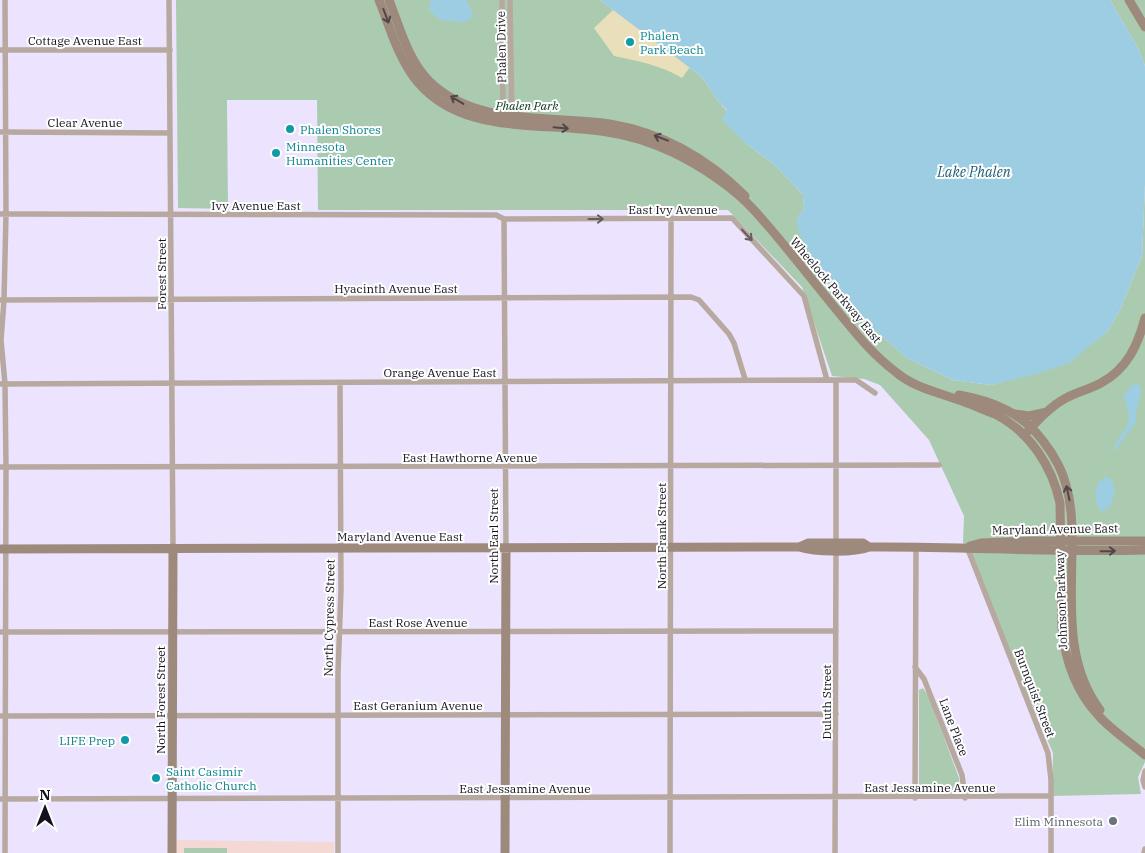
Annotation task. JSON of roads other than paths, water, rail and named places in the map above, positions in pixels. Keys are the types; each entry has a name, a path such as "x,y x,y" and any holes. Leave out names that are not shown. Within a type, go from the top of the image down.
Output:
{"street":[{"path":"5,0 2,50 2,384 3,799 6,853"},
{"name":"Forest Street","path":"170,0 173,548"},
{"name":"Wheelock Parkway East","path":"379,0 404,62 423,88 438,100 466,115 611,124 662,138 692,153 728,179 748,198 753,209 873,354 899,375 919,386 1000,416 1024,435"},
{"name":"Wheelock Parkway East","path":"389,0 412,58 429,81 466,106 508,119"},
{"name":"Phalen Drive","path":"502,0 508,119"},
{"name":"Phalen Drive","path":"508,119 510,0"},
{"path":"1129,0 1145,27"},
{"name":"Cottage Avenue East","path":"2,50 170,50"},
{"name":"Clear Avenue","path":"3,132 170,133"},
{"name":"Ivy Avenue East","path":"3,214 171,216 496,215 507,219"},
{"name":"East Ivy Avenue","path":"507,219 732,218 804,296 827,380"},
{"name":"North Earl Street","path":"504,853 506,467 504,298 507,219"},
{"name":"North Frank Street","path":"670,853 671,219"},
{"name":"Hyacinth Avenue East","path":"2,300 691,297 699,300 729,334 734,343 744,379"},
{"path":"1024,435 1047,412 1066,398 1101,383 1119,370 1134,350 1145,318"},
{"name":"Orange Avenue East","path":"2,384 744,379 856,380 876,393"},
{"name":"Duluth Street","path":"835,853 836,380"},
{"name":"North Cypress Street","path":"338,853 340,383"},
{"name":"Wheelock Parkway East","path":"934,391 986,401 1014,414 1031,428"},
{"path":"1014,414 1029,416 1047,412"},
{"name":"Johnson Parkway","path":"1031,428 1050,450 1063,476 1071,507 1072,624 1076,658 1082,678 1095,703 1125,738"},
{"name":"Johnson Parkway","path":"1024,435 1043,459 1055,484 1061,511 1062,628 1063,642 1071,669 1081,691 1098,716 1145,755"},
{"name":"East Hawthorne Avenue","path":"3,468 939,466"},
{"name":"Maryland Avenue East","path":"967,547 981,543 1061,540 1145,541"},
{"name":"Maryland Avenue East","path":"3,549 799,547 807,550 836,547 862,549 869,547 967,547 1061,552 1145,550"},
{"path":"915,798 916,547"},
{"name":"Burnquist Street","path":"967,547 1048,753 1051,796 1051,853"},
{"name":"North Forest Street","path":"172,853 173,548"},
{"name":"East Rose Avenue","path":"3,632 836,631"},
{"name":"Lane Place","path":"915,667 924,679 962,775 965,798"},
{"name":"East Geranium Avenue","path":"3,716 836,714"},
{"path":"1145,771 1143,780 1145,787"},
{"name":"East Jessamine Avenue","path":"3,799 965,798 1051,796"},
{"path":"1144,853 1145,849"}],"water":[{"path":"432,0 466,0 471,11 471,18 465,22 441,20 429,10"},
{"name":"Lake Phalen","path":"600,0 1110,0 1139,50 1145,66 1145,184 1142,256 1119,312 1108,331 1069,363 1036,374 992,385 953,380 907,358 866,322 835,290 799,233 797,220 804,208 803,195 775,165 748,145 722,120 727,110 718,101 702,77"},
{"path":"1137,384 1141,388 1136,422 1113,453 1116,443 1129,420 1124,396 1131,386"},
{"path":"1105,477 1110,478 1114,486 1114,492 1110,507 1101,512 1097,503 1096,489"}],"place":[{"name":"Phalen Park Beach","path":"630,42"},
{"name":"Phalen Shores","path":"290,129"},
{"name":"Minnesota Humanities Center","path":"276,153"},
{"name":"LIFE Prep","path":"125,740"},
{"name":"Saint Casimir Catholic Church","path":"156,778"},
{"name":"Elim Minnesota","path":"1113,821"}],"park label":[{"name":"Phalen Park","path":"527,105"}]}
